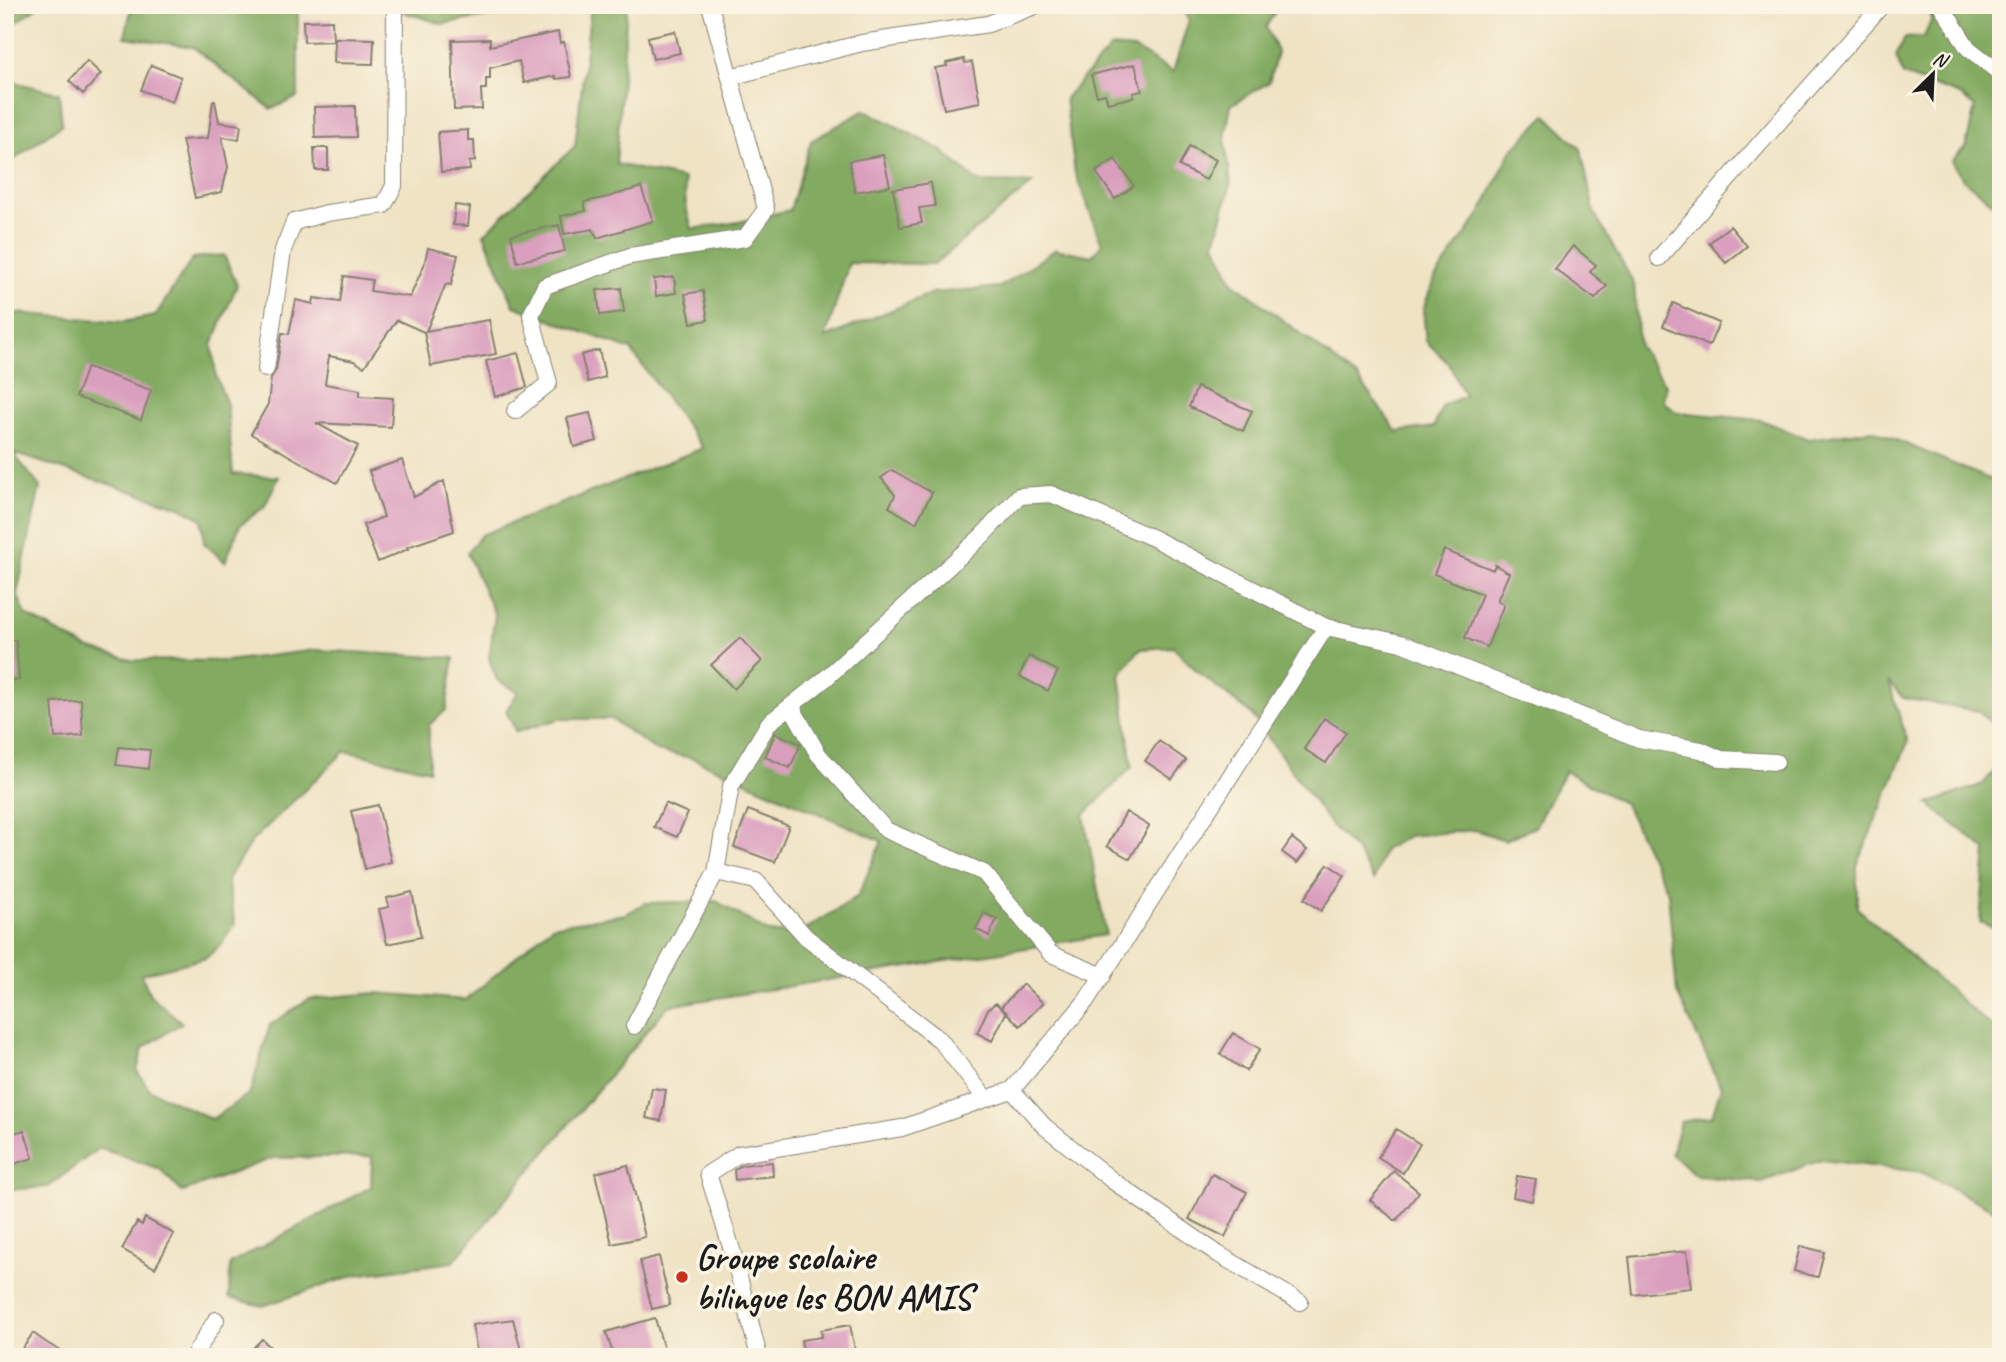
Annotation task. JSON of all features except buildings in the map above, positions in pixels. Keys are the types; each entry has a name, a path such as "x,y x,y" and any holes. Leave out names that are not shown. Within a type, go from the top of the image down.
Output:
{"street":[{"path":"266,369 283,250 294,222 327,213 384,205 394,186 394,5"},
{"path":"515,411 549,383 531,315 545,286 629,256 744,238 766,209 710,5"},
{"path":"730,77 862,43 988,24 1037,5"},
{"path":"1659,258 1882,5"},
{"path":"1941,5 1968,48 2001,75"},
{"path":"634,1026 716,872 731,786 769,723 825,679 982,536 1019,496 1051,494 1153,538 1326,627 1401,643 1639,739 1701,750 1721,759 1776,762"},
{"path":"759,1357 733,1253 708,1174 740,1154 902,1128 1012,1090 1086,1001 1326,627"},
{"path":"791,706 818,754 886,830 984,873 1051,954 1102,976"},
{"path":"716,872 756,881 806,937 940,1040 986,1099"},
{"path":"1012,1090 1044,1126 1113,1181 1218,1254 1300,1302"},
{"path":"193,1357 216,1320"}],"green space":[{"path":"5,5 40,5 5,31"},
{"path":"132,5 298,5 298,97 271,109 193,47 125,37"},
{"path":"381,5 561,5 442,24"},
{"path":"591,5 627,5 616,164 684,179 686,207 692,229 790,210 811,141 865,110 940,149 978,182 1033,183 934,264 849,263 825,338 932,293 1000,287 1056,249 1092,256 1102,244 1075,173 1065,98 1111,47 1135,49 1173,72 1189,20 1182,5 1279,5 1266,27 1277,52 1269,82 1231,105 1225,138 1231,183 1215,243 1233,282 1358,378 1397,432 1434,427 1443,405 1465,396 1449,364 1426,341 1423,309 1435,278 1482,211 1511,151 1546,115 1581,149 1594,212 1634,284 1639,346 1666,386 1663,401 1676,412 1761,420 1808,439 1873,430 2001,484 2001,733 1979,711 1903,698 1888,681 1908,742 1857,865 1857,908 1988,1024 2001,1032 2001,1214 1921,1172 1821,1160 1762,1182 1697,1176 1671,1154 1680,1122 1712,1116 1721,1087 1677,993 1668,893 1625,804 1565,771 1535,827 1505,840 1475,830 1408,836 1384,850 1374,880 1357,852 1331,825 1252,715 1197,671 1173,647 1140,649 1120,674 1132,767 1084,815 1106,935 668,1006 453,1262 355,1275 263,1306 229,1298 230,1264 371,1187 372,1156 273,1158 182,1192 160,1169 99,1148 48,1187 5,1190 5,312 123,322 155,316 193,258 224,255 237,285 212,345 216,376 227,405 233,474 279,477 264,507 240,525 225,562 204,543 202,519 180,507 13,453 40,487 17,594 26,615 87,648 131,660 226,661 316,650 454,658 446,710 429,725 429,770 345,751 251,842 227,880 235,924 222,943 206,958 141,974 150,995 182,1023 143,1048 137,1071 150,1090 212,1119 250,1093 270,1025 309,999 376,993 466,1000 552,926 626,914 645,903 716,901 768,932 797,935 858,896 882,841 692,758 657,751 611,719 559,719 516,732 506,711 518,692 497,680 489,659 495,615 467,553 481,535 703,448 631,350 514,306 484,234 575,146"},
{"path":"1927,5 2001,5 2001,210 1963,179 1952,161 1966,146 1975,107 1960,95 1903,75 1896,56 1905,38 1924,37 1932,19"},
{"path":"5,80 59,93 62,124 5,166"},
{"path":"2001,763 2001,931 1980,922 1986,850 1928,804 1983,784"}],"place":[{"name":"Groupe scolaire bilingue les BON AMIS","path":"682,1277"}]}
